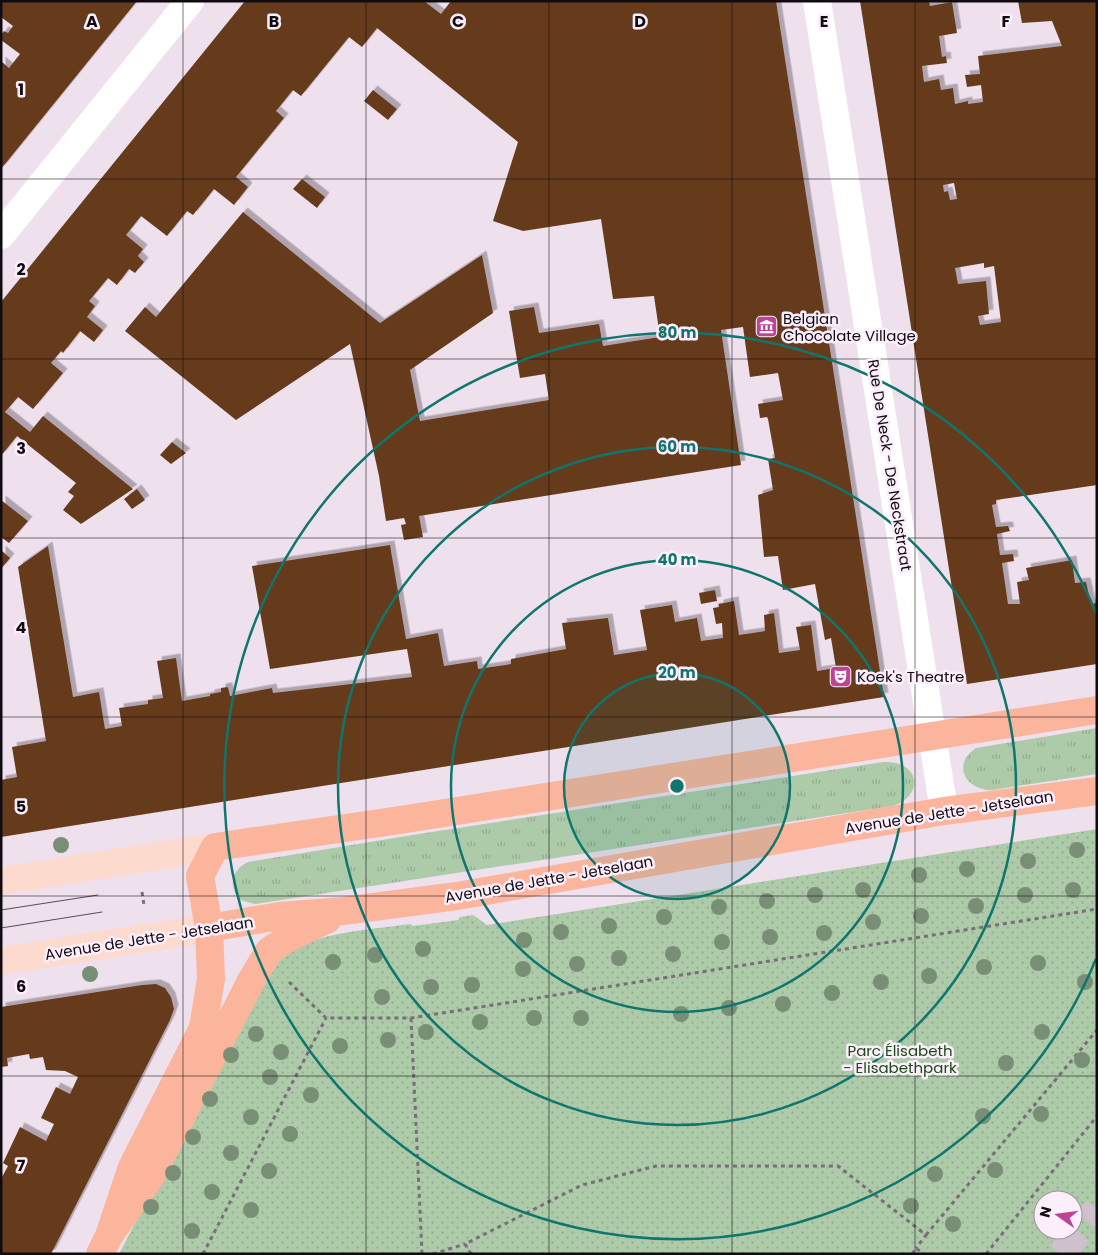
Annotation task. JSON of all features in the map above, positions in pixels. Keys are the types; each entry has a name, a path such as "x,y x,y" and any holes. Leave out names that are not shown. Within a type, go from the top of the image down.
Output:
{"main road":[{"path":"1,881 1097,710"},
{"name":"Avenue de Jette - Jetselaan","path":"1,961 280,916 343,912 457,896 944,810 1097,791"},
{"path":"104,1245 132,1167 203,1028 211,979 210,928 200,876 215,847"},
{"path":"104,1245 151,1176 251,981 269,951 288,938 343,912"}],"street":[{"path":"1,236 190,1"},
{"name":"Rue De Neck - De Neckstraat","path":"817,1 944,810"}],"path":[{"path":"141,884 145,912"},
{"path":"279,982 289,982 326,1018 411,1018 1097,909"},
{"path":"203,1254 326,1018"},
{"path":"411,1018 422,1254"},
{"path":"912,1254 1097,1030"},
{"path":"986,1254 1097,1116"},
{"path":"433,1254 465,1244 582,1185 656,1166 838,1166 926,1235"},
{"path":"465,1244 471,1254"},
{"path":"916,1248 923,1254"}],"green space":[{"path":"1097,728 1097,774 992,790 975,786 969,781 963,769 968,755 976,748"},
{"path":"883,762 904,766 911,772 914,779 914,786 910,794 904,801 893,806 255,904 240,900 234,890 233,879 235,874 242,865 248,862"},
{"name":"Parc Élisabeth - Elisabethpark","path":"1097,829 1097,1254 119,1254 256,990 282,957 305,943 334,935 410,924 413,926 458,920 460,917 473,915 487,925"}],"building":[{"path":"1,1 137,1 1,169 1,61 9,68 20,54 1,40 1,35 4,31 8,33 13,26 1,17"},
{"path":"245,1 424,1 441,14 451,1 776,1 884,697 1,837 1,780 17,777 12,747 46,741 18,567 48,546 73,697 99,692 105,729 122,726 119,708 148,704 148,700 163,698 157,661 176,658 182,701 210,696 210,694 221,692 221,688 228,687 230,696 272,688 273,693 412,677 407,649 270,669 252,566 390,545 406,639 438,633 444,666 477,661 478,669 511,664 511,659 566,649 562,623 608,618 614,655 647,650 640,610 672,605 675,622 697,618 701,641 723,638 722,623 716,624 713,608 719,607 719,604 734,601 739,635 765,631 764,615 774,613 779,653 800,650 796,627 811,625 817,671 836,668 831,638 825,640 815,584 783,590 778,556 764,557 758,495 773,490 768,459 775,458 768,419 767,417 760,418 758,404 783,400 778,373 750,377 743,327 721,330 741,465 419,516 423,537 404,540 401,525 406,524 404,518 386,521 379,476 350,344 236,420 125,331 145,307 156,317 243,212 380,323 482,255 493,313 410,370 420,421 549,400 545,374 520,378 509,311 534,307 539,333 599,324 603,346 660,337 654,296 613,299 601,219 523,231 493,221 518,142 377,28 362,47 349,37 301,96 293,90 276,111 284,118 236,177 248,187 234,205 214,189 193,215 187,211 167,236 141,216 126,235 143,249 138,256 144,262 135,273 129,269 117,285 108,278 89,301 95,306 87,317 103,330 94,342 80,331 63,353 61,351 51,363 63,373 33,409 18,397 5,412 30,432 43,416 133,489 81,524 63,510 74,496 68,492 76,483 17,436 1,456 1,302"},
{"path":"860,1 929,1 930,6 952,2 957,33 939,36 942,57 946,56 947,63 922,66 924,82 939,79 941,90 953,88 955,104 968,101 968,104 983,102 981,85 967,87 965,75 980,74 978,56 1062,46 1052,21 1022,23 1018,1 1097,1 1097,485 996,500 996,504 992,505 996,527 1008,526 1010,531 997,534 1000,555 1013,554 1014,561 1002,563 1008,604 1020,604 1017,582 1029,580 1026,568 1072,560 1075,583 1086,582 1091,604 1097,603 1097,664 967,684","holes":["954,183 957,199 950,200 948,191 944,192 943,185","984,263 984,268 994,266 1001,322 980,325 978,316 989,314 986,281 958,284 955,268"]},
{"path":"373,90 397,109 388,120 364,101"},
{"path":"302,179 325,197 317,208 293,189"},
{"path":"172,442 186,453 171,464 160,455"},
{"path":"137,489 145,500 132,509 124,499"},
{"path":"1,500 28,521 9,543 1,537"},
{"path":"1,550 10,558 1,569"},
{"path":"715,590 717,601 701,604 699,593"},
{"path":"156,984 165,988 171,997 174,1009 170,1020 51,1254 1,1254 1,1179 8,1166 3,1163 20,1127 46,1141 54,1124 41,1118 56,1087 70,1094 78,1077 65,1071 46,1070 43,1057 30,1059 29,1054 7,1058 8,1066 1,1067 1,1007"}],"tunnel":[{"path":"1061,1254 1097,1209"}],"tram line":[{"path":"1,910 98,895"},
{"path":"1,928 102,912"}],"place":[{"name":"Belgian Chocolate Village","path":"767,327"},
{"name":"Koek's Theatre","path":"841,676"}]}
